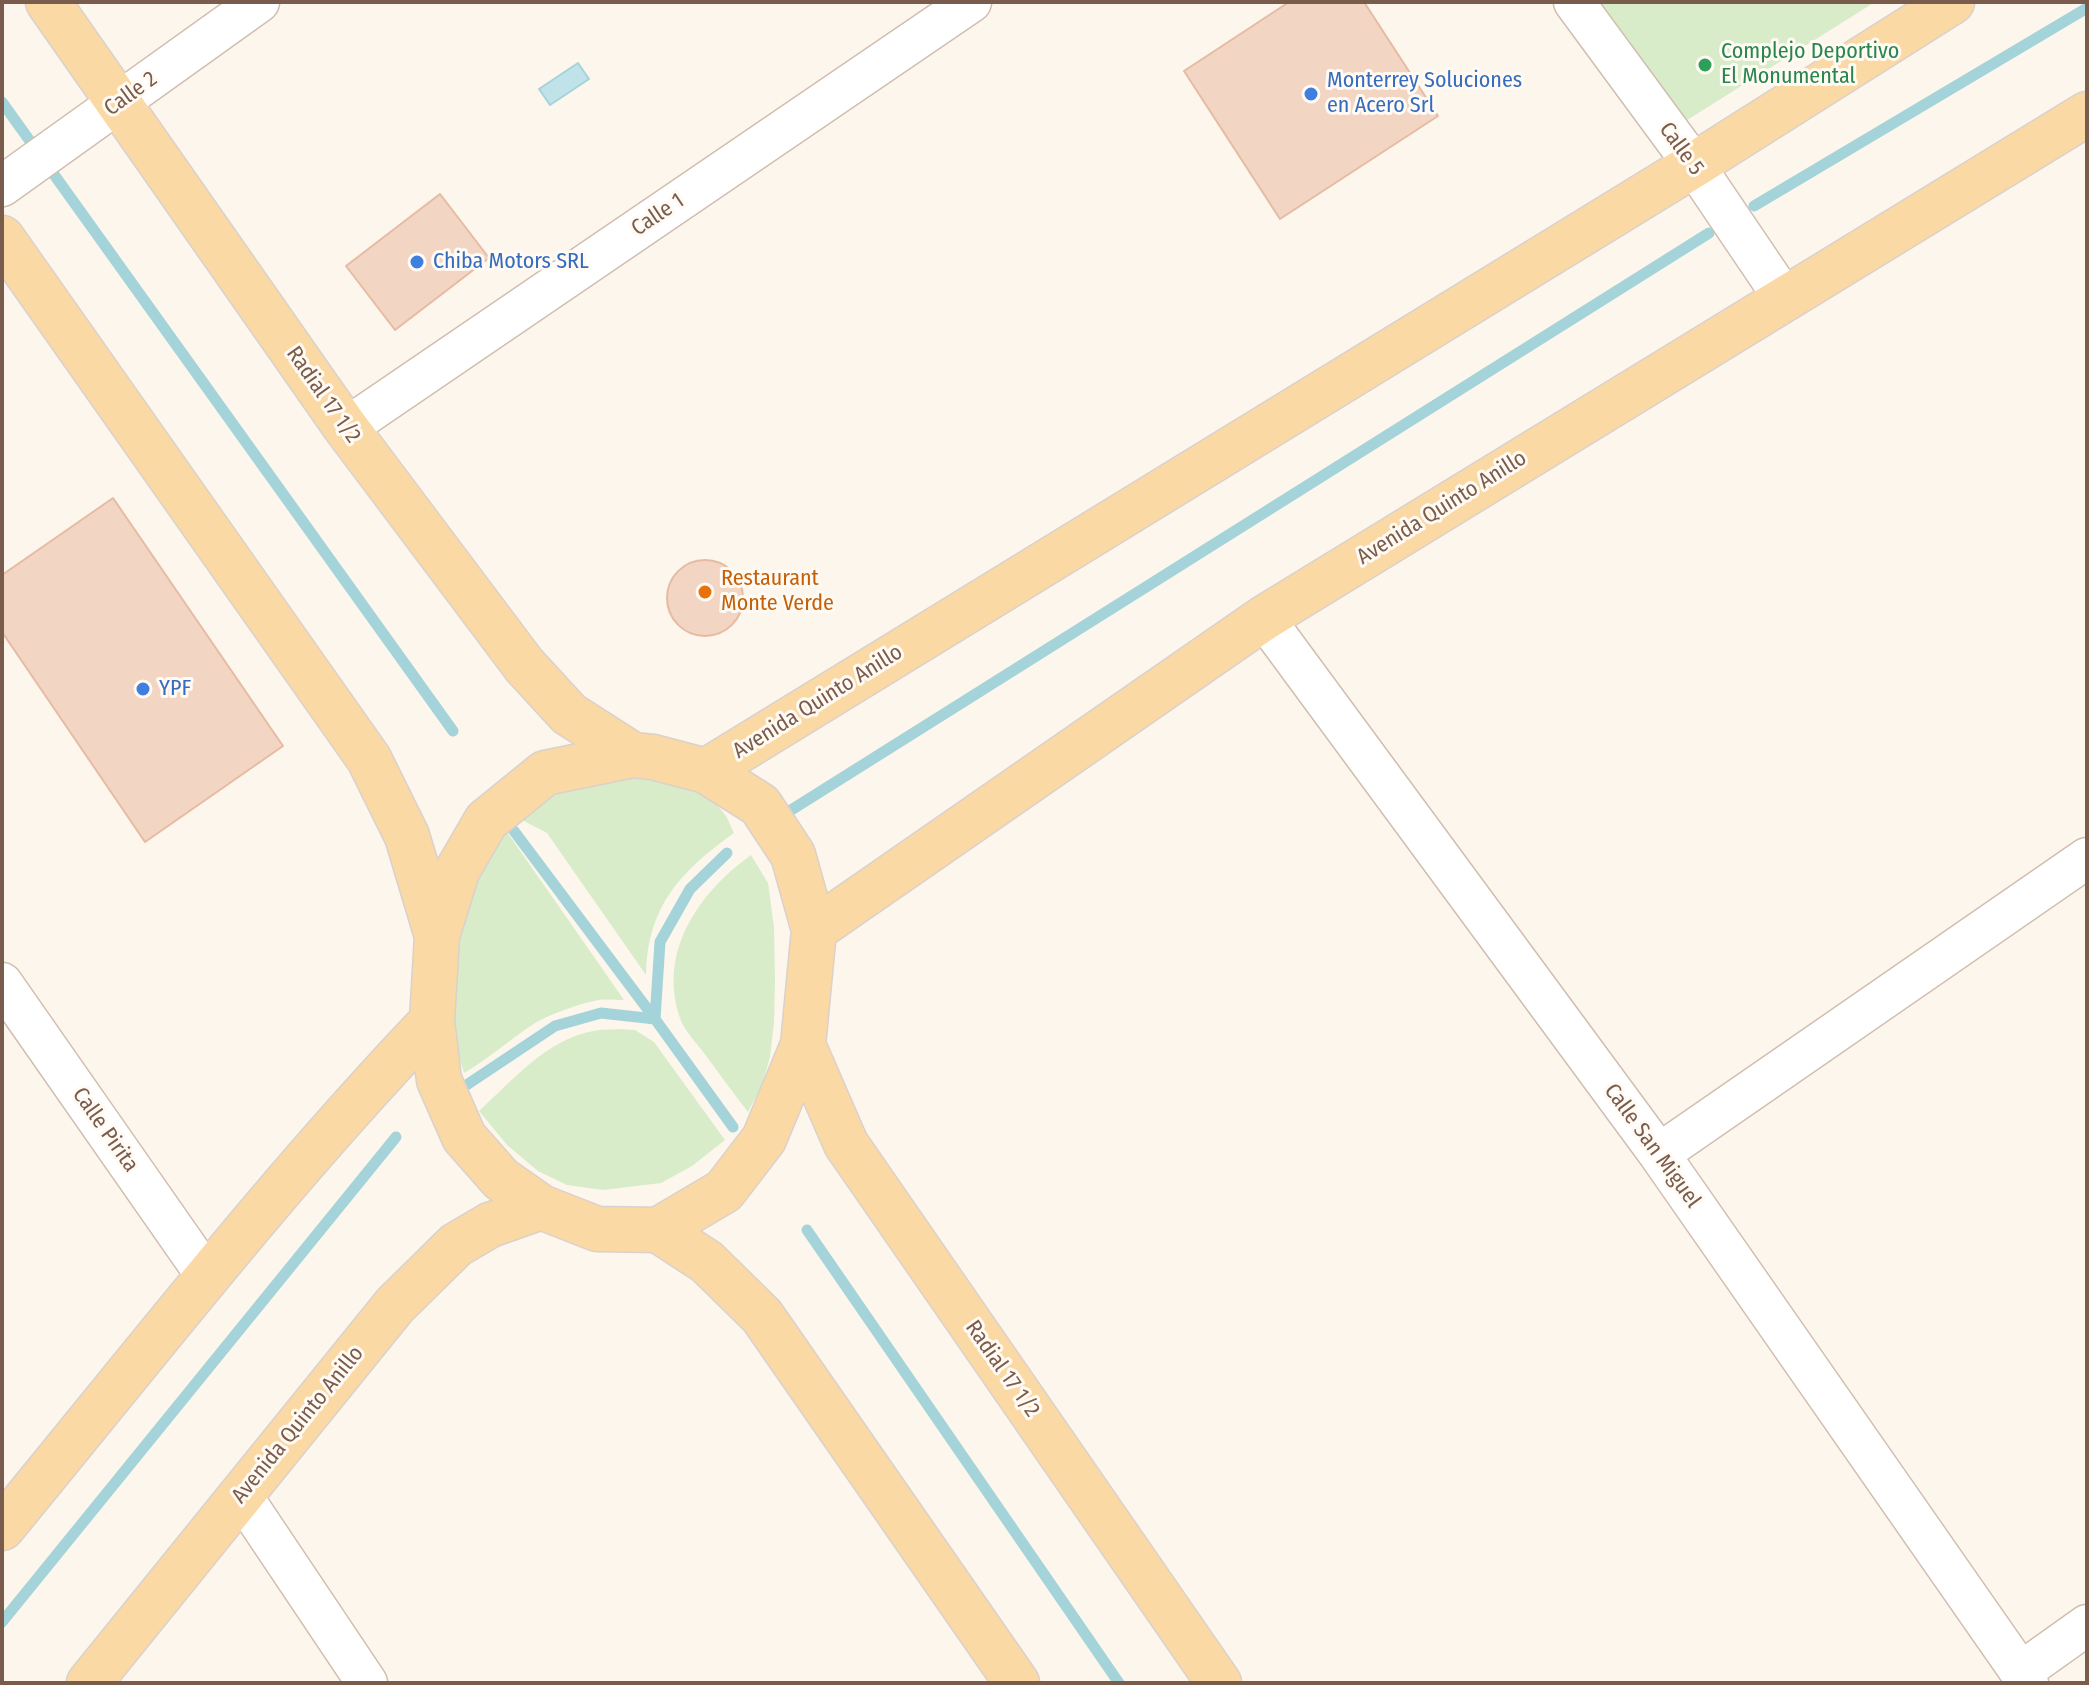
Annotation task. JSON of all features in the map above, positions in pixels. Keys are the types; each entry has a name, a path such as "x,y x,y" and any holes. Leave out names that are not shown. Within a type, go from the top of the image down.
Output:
{"main road":[{"name":"Radial 17 1/2","path":"48,2 107,112 524,665 569,714 633,755"},
{"name":"Avenida Quinto Anillo","path":"706,771 1694,165 1952,2"},
{"name":"Avenida Quinto Anillo","path":"814,930 1264,618 2087,114"},
{"path":"3,243 369,759 407,836 437,936"},
{"path":"633,755 706,771 760,805 793,855 814,930 803,1045 764,1139 724,1191 658,1230 597,1229 541,1207 501,1179 464,1137 439,1080 432,1021 437,936 457,871 486,821 545,773 633,755"},
{"path":"2,1528 365,1091 432,1021"},
{"name":"Radial 17 1/2","path":"803,1045 846,1144 1219,1683"},
{"name":"Avenida Quinto Anillo","path":"89,1683 395,1305 456,1245 490,1225 541,1207"},
{"path":"658,1230 707,1262 762,1316 1017,1683"}],"street":[{"name":"Calle 2","path":"6,183 259,2"},
{"name":"Calle 1","path":"346,428 971,2"},
{"name":"Calle 5","path":"1574,2 1694,165 1784,298"},
{"name":"Calle San Miguel","path":"1264,618 1659,1154 2024,1677"},
{"path":"1659,1154 2087,858"},
{"name":"Calle Pirita","path":"2,983 208,1278"},
{"path":"241,1495 367,1683"},
{"path":"2024,1677 2087,1625"}],"green space":[{"name":"Complejo Deportivo El Monumental","path":"1592,2 1875,2 1676,127"},
{"path":"625,774 680,785 706,796 726,816 734,833 698,862 670,892 653,929 646,975 547,833 522,820 542,802 563,791"},
{"path":"507,832 624,1000 592,1001 549,1016 464,1073 453,1020 459,941 475,883 483,865"},
{"path":"751,855 768,883 774,927 775,981 770,1057 762,1085 748,1112 682,1023 675,998 674,973 686,928 699,907 732,870"},
{"path":"635,1030 654,1042 725,1140 692,1166 661,1183 603,1190 567,1185 538,1171 507,1145 479,1111 531,1063 560,1043 593,1031"}],"water":[{"path":"578,63 589,79 550,105 539,89"}],"building":[{"name":"Monterrey Soluciones en Acero Srl","path":"1289,2 1364,2 1438,116 1280,219 1184,71"},
{"name":"Chiba Motors SRL","path":"440,194 489,258 395,330 346,266"},
{"name":"YPF","path":"113,498 283,746 145,842 2,632 2,575"},
{"name":"Restaurant Monte Verde","path":"705,560 719,563 732,571 740,584 743,598 740,612 732,625 719,633 705,636 691,633 678,625 670,612 667,598 670,584 678,571 691,563"}],"waterway":[{"path":"1754,206 2087,8"},
{"path":"2,102 453,731"},
{"path":"788,812 1709,233"},
{"path":"514,831 733,1127"},
{"path":"462,1088 555,1026 601,1013 655,1019 660,942 690,889 727,853"},
{"path":"2,1622 396,1137"},
{"path":"807,1230 1119,1683"}],"place":[{"name":"Complejo Deportivo El Monumental","path":"1705,65"},
{"name":"Monterrey Soluciones en Acero Srl","path":"1311,94"},
{"name":"Chiba Motors SRL","path":"417,262"},
{"name":"Restaurant Monte Verde","path":"705,592"},
{"name":"YPF","path":"143,689"}]}
